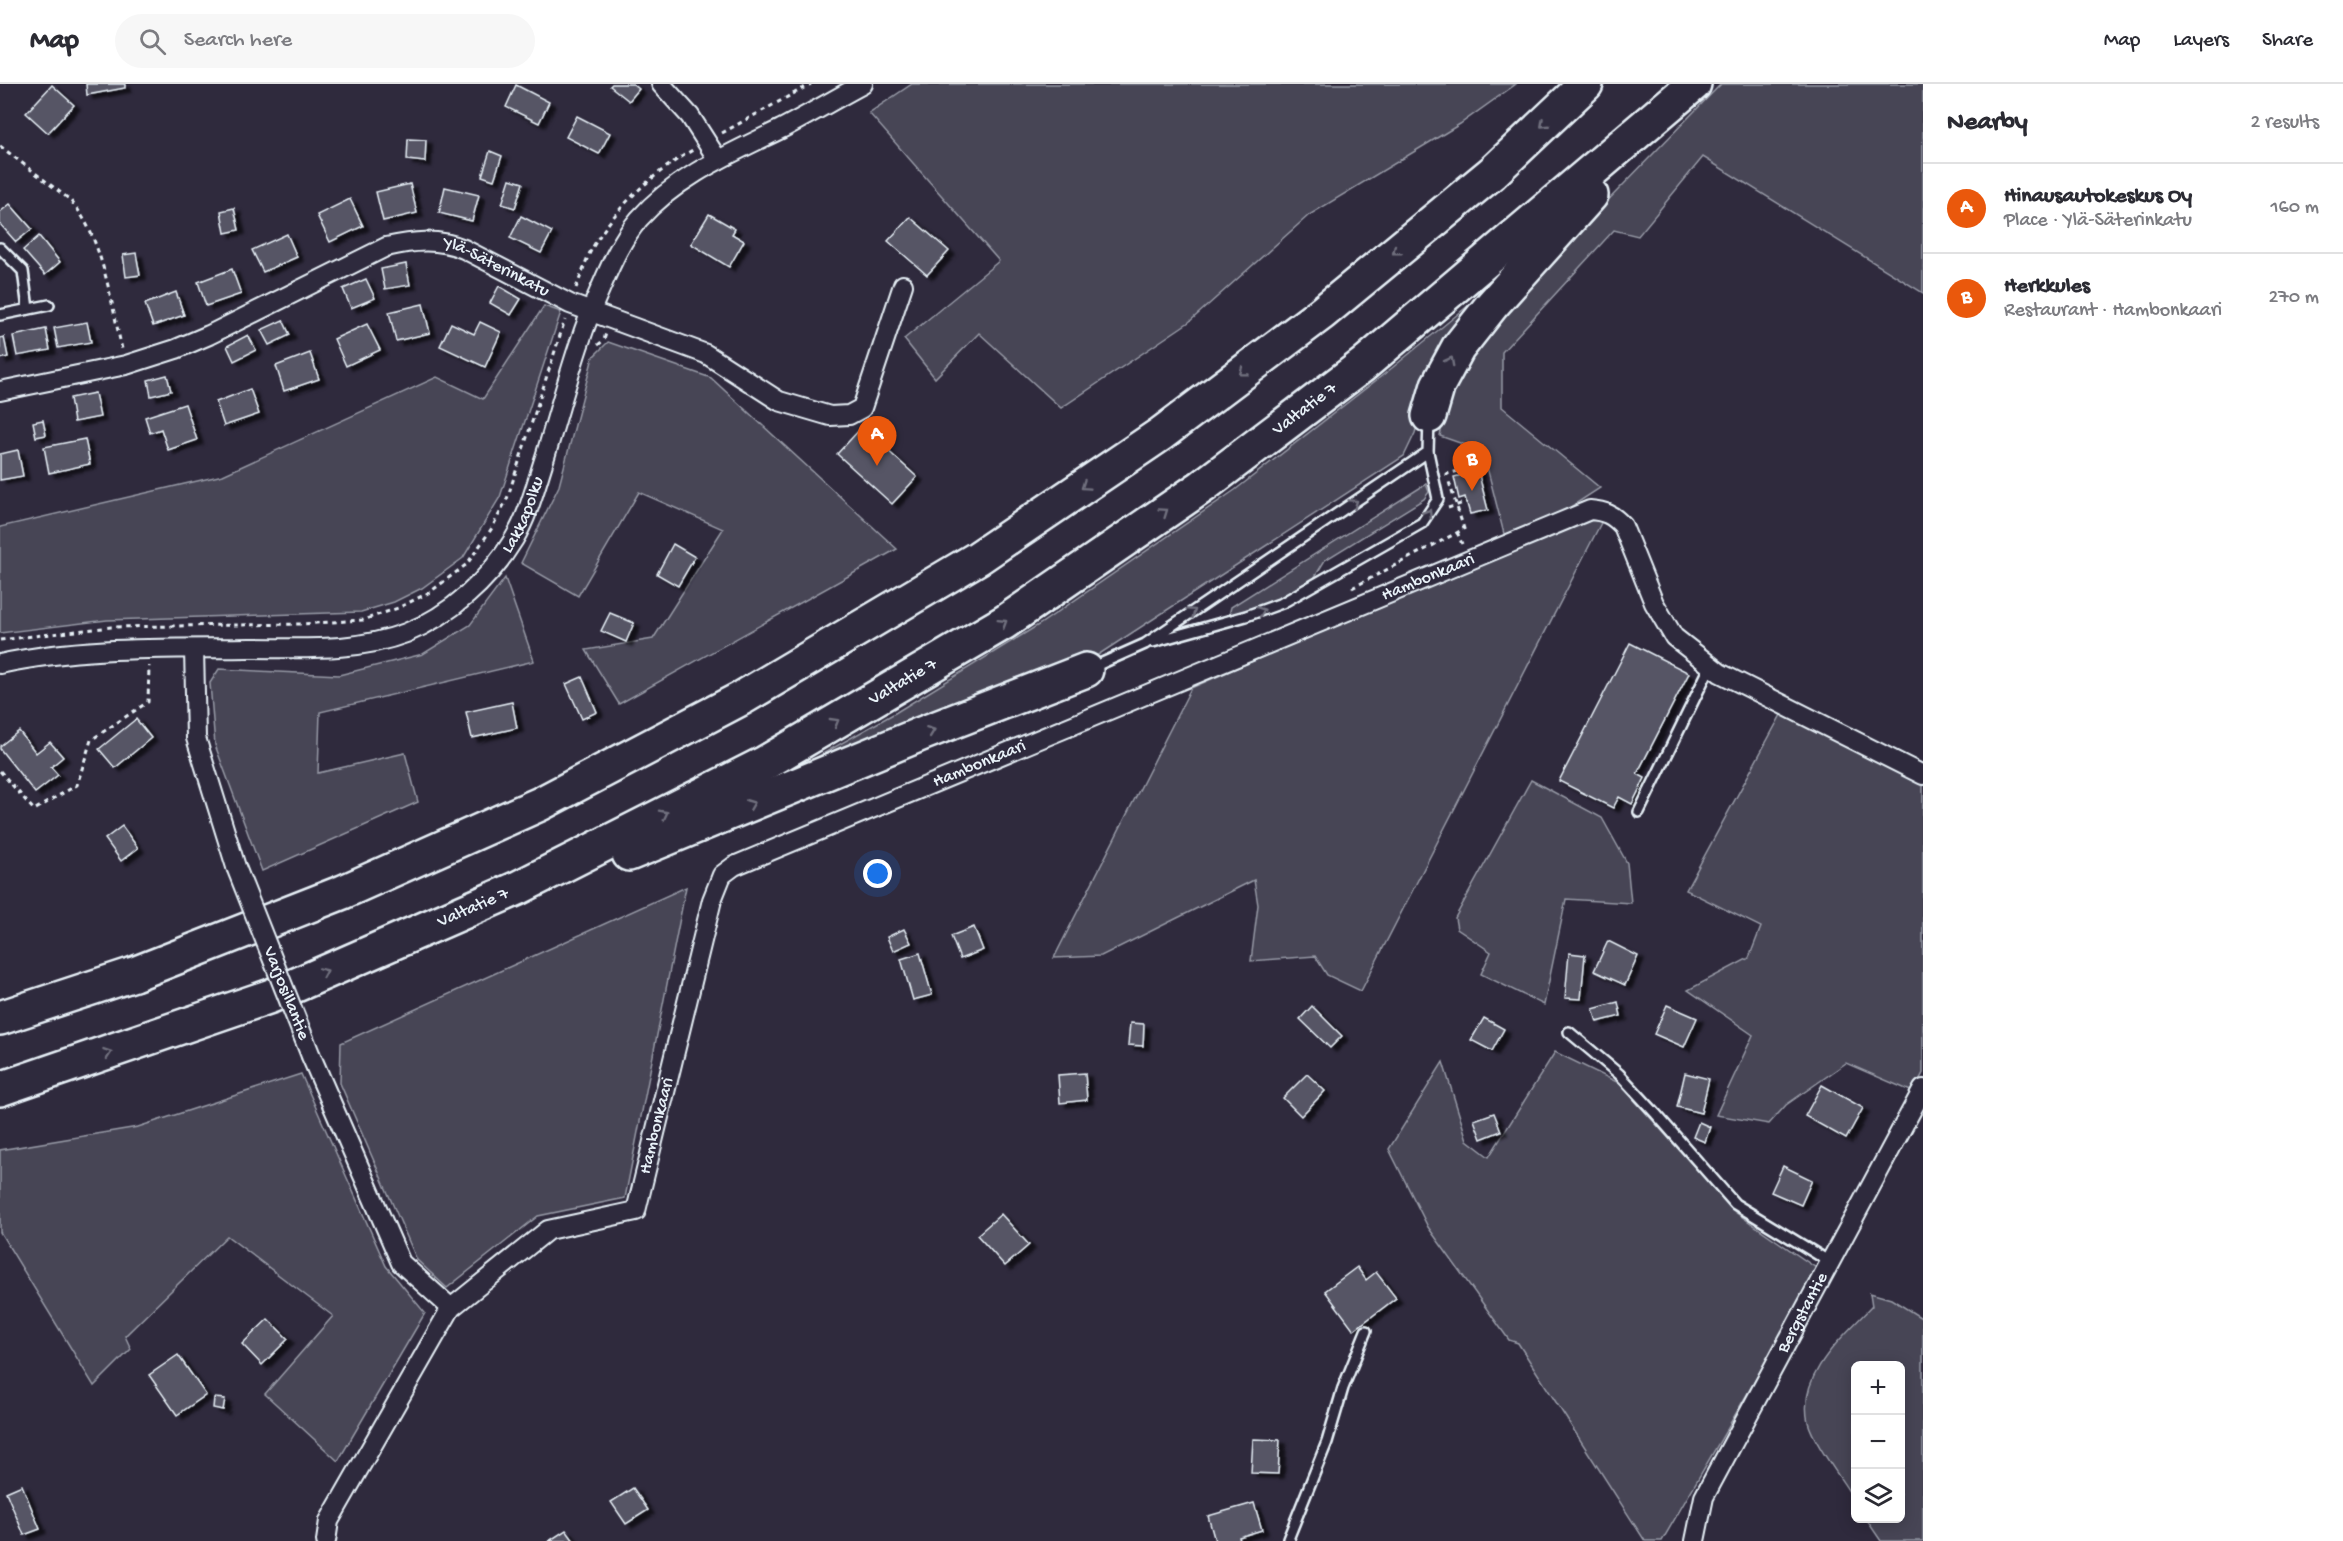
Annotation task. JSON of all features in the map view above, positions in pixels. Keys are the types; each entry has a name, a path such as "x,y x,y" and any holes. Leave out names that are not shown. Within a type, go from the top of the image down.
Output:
{"highway":[{"path":"0,1018 134,974 343,892 540,804 753,692 978,558 1161,434 1322,313 1492,173 1586,84"},
{"path":"1429,416 1438,385 1458,348 1478,322 1614,170 1695,84"},
{"name":"Valtatie 7","path":"0,1089 271,996 518,888 765,763 1005,622 1203,486 1363,365 1695,84"},
{"path":"518,888 632,853 921,734 1086,670"}],"street":[{"path":"661,84 690,116 718,160"},
{"name":"Lakkapolku","path":"0,664 66,654 149,649 343,648 381,641 408,632 462,601 500,559 524,518 590,312 625,238 667,192 718,160 862,84"},
{"name":"Ylä-Säterinkatu","path":"0,391 126,364 176,349 386,248 407,242 431,241 451,244 570,304 706,354 779,401 830,416 849,416 862,408 903,285"},
{"name":"Hambonkaari","path":"326,1541 329,1521 451,1308 548,1230 636,1211 712,900 723,875 734,866 1590,510 1603,511 1615,517 1623,526 1654,603 1674,637 1720,673 1923,775"},
{"name":"Varjosillantie","path":"194,649 196,738 236,867 312,1056 400,1263 451,1308"},
{"name":"Bergstantie","path":"1695,1541 1704,1497 1923,1089"}],"lane":[{"path":"0,248 23,271 28,309"},
{"path":"0,315 49,304"},
{"path":"1086,670 1145,644 1246,616 1282,603 1422,523 1438,499 1428,452 1429,416"},
{"path":"1145,644 1428,452"},
{"path":"1639,812 1711,665"},
{"path":"1569,1032 1619,1074 1735,1204 1830,1262"},
{"path":"1290,1541 1288,1539 1327,1443 1343,1388 1366,1331"}],"path":[{"path":"0,640 111,627 301,624 363,620 398,608 430,592 467,564 492,528 507,499 570,304 593,246 617,213 666,165 811,84"},
{"path":"0,146 79,209 96,246 124,357"},
{"path":"0,771 34,810 77,785 91,740 148,702 149,649"}],"shaded area":[{"path":"912,84 1516,84 1460,124 1309,215 1189,322 1061,408 979,333 935,378 904,339 999,261 869,113"},
{"path":"1721,84 1923,84 1923,293 1703,157 1638,236 1614,230 1502,352 1502,407 1600,488 1566,510 1505,538 1483,451 1440,436 1448,396 1469,354 1588,221"},
{"path":"1486,291 1426,394 1415,433 1404,456 1084,664 787,774 895,713 1040,624 1235,490 1392,368"},
{"path":"544,306 561,312 500,497 463,558 422,588 394,602 361,612 107,620 0,633 0,527 223,475 437,377 483,399"},
{"path":"608,342 711,378 897,549 619,704 586,650 653,639 723,529 639,492 578,596 521,563 559,486 593,357"},
{"path":"1426,484 1429,492 1424,499 1325,560 1313,580 1265,606 1229,615 1231,607"},
{"path":"1584,517 1603,519 1361,991 1327,975 1315,956 1251,961 1258,905 1254,880 1101,956 1054,958 1191,688"},
{"path":"505,578 534,661 320,712 318,773 405,753 418,802 262,871 215,745 210,683 219,669 339,675 423,654 470,625"},
{"path":"1782,713 1923,785 1923,1073 1913,1092 1846,1063 1786,1105 1769,1124 1716,1115 1753,1035 1688,990 1749,958 1761,927 1686,890"},
{"path":"1531,780 1602,818 1627,863 1631,903 1566,899 1544,1005 1481,974 1491,952 1457,929 1455,918"},
{"path":"686,887 625,1198 538,1216 447,1288 417,1260 340,1083 341,1043"},
{"path":"1555,1052 1619,1083 1735,1212 1819,1270 1662,1541 1645,1541 1518,1343 1509,1340 1428,1227 1389,1149 1443,1062 1467,1140 1489,1157"},
{"path":"301,1074 386,1266 425,1313 338,1461 265,1394 333,1316 227,1236 125,1336 131,1349 94,1386 0,1232 0,1150 138,1127"},
{"path":"1870,1293 1891,1299 1923,1319 1923,1541 1881,1541 1869,1523 1905,1523 1905,1361 1851,1361 1851,1495 1822,1451 1808,1422 1806,1405 1809,1388 1816,1372 1836,1344 1872,1306"}],"building":[{"path":"86,84 125,84 125,88 87,95"},
{"path":"612,84 633,84 639,89 629,101 610,86"},
{"path":"52,85 74,105 48,133 26,113"},
{"path":"516,85 549,102 539,123 506,107"},
{"path":"577,116 610,133 599,154 566,137"},
{"path":"408,139 426,140 425,162 407,160"},
{"path":"490,151 502,156 494,180 482,176"},
{"path":"510,179 523,183 515,208 502,204"},
{"path":"410,184 417,213 383,221 376,192"},
{"path":"445,187 479,195 472,221 439,213"},
{"path":"350,199 363,226 330,242 317,215"},
{"path":"10,204 32,229 16,242 0,224 0,212"},
{"path":"234,208 239,230 225,233 221,211"},
{"path":"709,214 735,229 732,234 744,241 729,267 691,244"},
{"path":"521,216 552,232 541,253 510,238"},
{"path":"910,217 949,251 927,275 888,241"},
{"path":"287,234 297,257 263,272 252,250"},
{"path":"39,236 60,262 45,275 23,250"},
{"path":"136,253 140,275 126,277 123,255"},
{"path":"406,264 410,285 385,289 381,269"},
{"path":"232,269 241,294 206,306 198,282"},
{"path":"366,279 375,298 351,308 343,289"},
{"path":"499,286 521,299 511,315 490,303"},
{"path":"176,292 184,315 153,326 145,304"},
{"path":"423,304 430,333 396,341 389,312"},
{"path":"283,320 290,335 269,345 261,330"},
{"path":"87,322 91,342 58,348 54,328"},
{"path":"480,322 501,332 485,367 440,346 451,323 474,334"},
{"path":"367,324 380,350 346,366 334,339"},
{"path":"46,329 50,350 17,356 13,336"},
{"path":"248,335 256,350 234,361 227,346"},
{"path":"4,337 8,357 0,359 0,338"},
{"path":"310,353 319,379 284,391 276,366"},
{"path":"167,375 171,391 151,396 148,380"},
{"path":"250,389 259,414 224,426 216,402"},
{"path":"95,393 100,417 74,422 70,398"},
{"path":"185,404 197,440 168,450 161,429 150,433 145,417"},
{"path":"43,420 46,435 36,437 33,422"},
{"path":"862,427 917,477 892,504 837,454"},
{"path":"85,439 90,464 49,473 44,447"},
{"path":"18,450 23,476 0,480 0,454"},
{"path":"1478,471 1488,510 1470,514 1465,497 1459,499 1454,477"},
{"path":"673,544 695,557 678,586 657,574"},
{"path":"610,613 634,623 626,642 601,631"},
{"path":"1630,643 1689,673 1637,774 1645,778 1632,804 1619,797 1613,808 1559,781"},
{"path":"582,677 597,712 582,719 566,684"},
{"path":"512,702 517,728 472,738 466,712"},
{"path":"136,719 151,738 115,768 99,749"},
{"path":"19,731 36,753 50,742 63,757 51,767 58,775 35,793 0,749 0,746"},
{"path":"122,826 138,848 121,861 105,839"},
{"path":"974,927 983,950 960,959 951,936"},
{"path":"904,929 911,943 893,951 887,937"},
{"path":"1608,941 1638,956 1625,985 1594,971"},
{"path":"920,953 932,995 913,1000 901,959"},
{"path":"1569,953 1585,955 1581,999 1565,998"},
{"path":"1618,1002 1621,1016 1597,1022 1593,1009"},
{"path":"1667,1005 1697,1018 1684,1047 1654,1034"},
{"path":"1312,1006 1342,1036 1330,1048 1300,1019"},
{"path":"1484,1018 1504,1029 1492,1051 1471,1040"},
{"path":"1130,1023 1144,1024 1143,1046 1128,1045"},
{"path":"1085,1073 1087,1100 1060,1103 1058,1075"},
{"path":"1685,1073 1709,1079 1701,1113 1677,1107"},
{"path":"1307,1074 1325,1091 1301,1116 1283,1098"},
{"path":"1822,1085 1863,1108 1846,1139 1805,1116"},
{"path":"1494,1113 1501,1131 1481,1139 1474,1120"},
{"path":"1699,1122 1710,1127 1705,1142 1693,1137"},
{"path":"1783,1166 1812,1180 1801,1205 1771,1192"},
{"path":"1001,1214 1029,1245 1005,1266 977,1235"},
{"path":"1357,1267 1366,1280 1376,1272 1396,1298 1354,1330 1325,1291"},
{"path":"268,1319 288,1339 262,1365 242,1344"},
{"path":"178,1355 206,1395 177,1415 149,1375"},
{"path":"214,1398 225,1399 223,1410 213,1408"},
{"path":"1253,1439 1280,1440 1278,1474 1251,1473"},
{"path":"22,1485 40,1529 24,1535 6,1492"},
{"path":"633,1488 648,1510 626,1524 611,1502"},
{"path":"1254,1503 1262,1530 1239,1537 1240,1541 1215,1541 1208,1516"},
{"path":"566,1530 574,1541 549,1541"}],"place":[{"name":"Hinausautokeskus Oy","path":"877,466"},
{"name":"Herkkules","path":"1472,491"}]}
